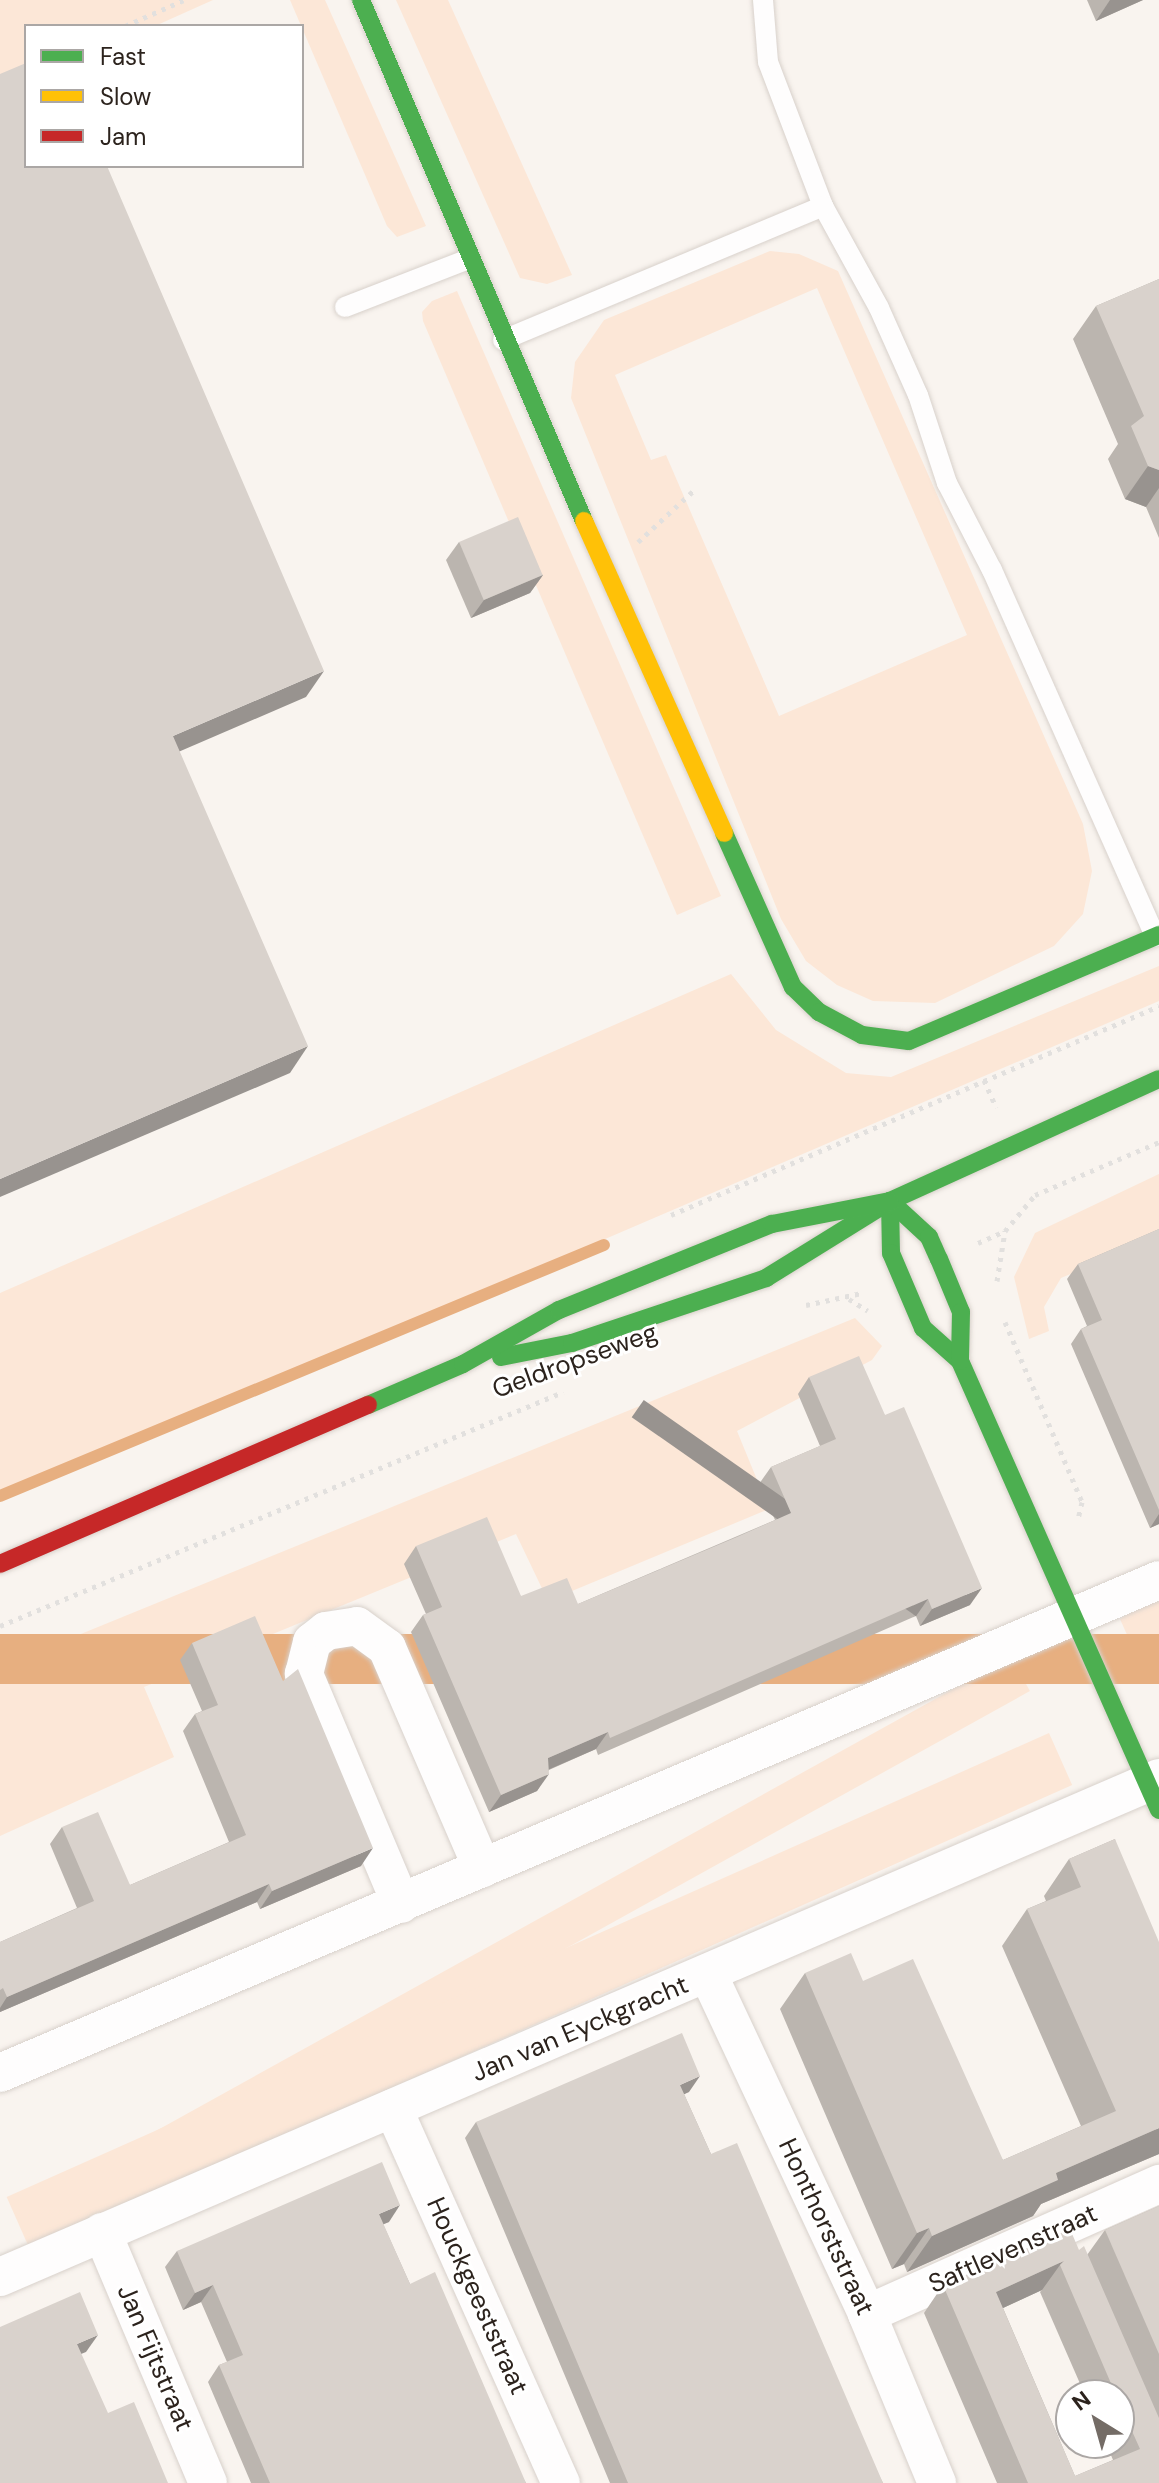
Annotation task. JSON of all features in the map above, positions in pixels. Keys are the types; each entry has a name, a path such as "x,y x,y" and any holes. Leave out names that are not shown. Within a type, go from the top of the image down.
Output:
{"main road":[{"path":"360,3 605,572 766,936 793,987 819,1012 862,1035 909,1041 1157,935"},
{"name":"Geldropseweg","path":"463,1364 572,1343 766,1278 890,1201 1159,1079"},
{"path":"890,1201 929,1237 939,1259 961,1312 960,1361"},
{"path":"890,1201 891,1253 923,1328 960,1361 1126,1736 1155,1790"},
{"name":"Geldropseweg","path":"0,1564 463,1364 559,1310 772,1224 890,1201"}],"street":[{"path":"0,2073 482,1868 1079,1632 1159,1580"},
{"path":"401,1904 304,1674 312,1642 326,1631 357,1626 387,1648 482,1868"},
{"name":"Jan van Eyckgracht","path":"0,2277 708,1974 1155,1790"},
{"name":"Honthorststraat","path":"708,1974 867,2314 937,2483"},
{"name":"Houckgeeststraat","path":"393,2108 561,2483"},
{"name":"Saftlevenstraat","path":"867,2314 1062,2236 1159,2184"},
{"name":"Jan Fijtstraat","path":"102,2232 208,2483"}],"lane":[{"path":"763,0 768,62 823,206 879,308 918,395 947,483 992,570 1157,935"},
{"path":"503,340 823,206"},
{"path":"345,307 469,259"}],"path":[{"path":"130,24 184,0"},
{"path":"605,572 693,491"},
{"path":"939,1259 1005,1231 1035,1195 1159,1142"},
{"path":"999,1294 1005,1231"},
{"path":"803,1306 848,1299 900,1276"},
{"path":"1003,1317 1082,1502 1075,1533"},
{"name":"Geldropseweg","path":"0,1626 568,1390"}],"shaded area":[{"path":"0,0 213,0 159,24 24,24 24,84 0,93"},
{"path":"290,0 325,0 426,226 397,237 387,226 304,33 304,24 300,24"},
{"path":"396,0 448,0 572,275 547,284 520,278"},
{"path":"770,251 799,254 838,271 1083,824 1092,871 1083,914 1054,946 935,1003 873,1001 837,985 806,961 781,919 571,398 575,362 604,320","holes":["817,288 967,635 779,716 666,455 651,460 615,375"]},
{"path":"457,291 721,896 677,915 423,321 422,312 432,301"},
{"path":"1159,966 1159,1001 0,1499 0,1293 731,974 776,1030 846,1073 891,1077"},
{"path":"1159,1174 1159,1237 1061,1278 1044,1307 1049,1331 1029,1339 1014,1277 1035,1233"},
{"path":"855,1318 882,1346 872,1360 737,1431 769,1509 548,1601 516,1534 144,1687 174,1757 0,1836 0,1667"},
{"path":"1159,1594 1159,1634 1132,1646 1120,1619"},
{"path":"0,1634 1159,1634 1159,1684 0,1684"},
{"path":"1011,1657 1030,1691 67,2225 48,2191"},
{"path":"1049,1733 1072,1785 30,2249 7,2197"}],"building":[{"path":"24,64 24,168 108,168 324,671 173,736 308,1046 0,1179 0,74"},
{"path":"1159,279 1159,470 1148,466 1131,426 1144,416 1096,306"},
{"path":"518,517 543,575 484,600 459,542"},
{"path":"1159,1229 1159,1510 1081,1329 1102,1320 1078,1264"},
{"path":"859,1356 885,1415 904,1407 982,1588 932,1609 928,1599 610,1738 608,1732 548,1758 549,1774 501,1795 423,1615 442,1607 416,1546 487,1517 521,1596 567,1578 578,1604 737,1537 791,1513 771,1467 836,1439 809,1377"},
{"path":"255,1616 283,1681 298,1669 373,1848 272,1891 269,1884 7,1997 3,1988 0,1990 0,1942 94,1901 62,1827 98,1812 130,1885 246,1835 195,1714 218,1705 192,1643"},
{"path":"1115,1839 1159,1942 1159,2128 1056,2173 1058,2180 932,2236 929,2228 917,2233 805,1973 851,1953 863,1981 913,1959 1003,2160 1116,2111 1027,1909 1081,1887 1069,1859"},
{"path":"682,2033 700,2076 680,2085 711,2154 737,2143 883,2483 628,2483 476,2122"},
{"path":"382,2162 400,2205 379,2214 410,2284 435,2272 526,2483 270,2483 219,2365 243,2355 213,2285 195,2293 177,2251"},
{"path":"1159,2206 1159,2354 1105,2230"},
{"path":"1070,2229 1079,2250 1084,2246 1159,2418 1159,2483 1028,2483 943,2285","holes":["1064,2261 1060,2265 1109,2379 1135,2379 1135,2438 1140,2449 1135,2451 1135,2459 1116,2459 1075,2476 1068,2459 1055,2459 1055,2429 996,2292"]},
{"path":"80,2292 98,2335 77,2344 108,2413 134,2402 168,2483 0,2483 0,2327"}],"waterway":[{"path":"0,1496 604,1245"}],"traffic: fast":[{"path":"361,0 584,521"},
{"path":"724,833 793,987 819,1012 862,1035 909,1041 1159,935"},
{"path":"501,1357 572,1343 766,1278 890,1201 1159,1079"},
{"path":"890,1201 891,1253 923,1328 960,1361 1159,1810"},
{"path":"890,1201 929,1237 939,1259 961,1312 960,1361"},
{"path":"368,1405 463,1364 559,1310 772,1224 890,1201"}],"traffic: slow":[{"path":"584,521 724,833"}],"traffic: jam":[{"path":"0,1564 368,1405"}]}
